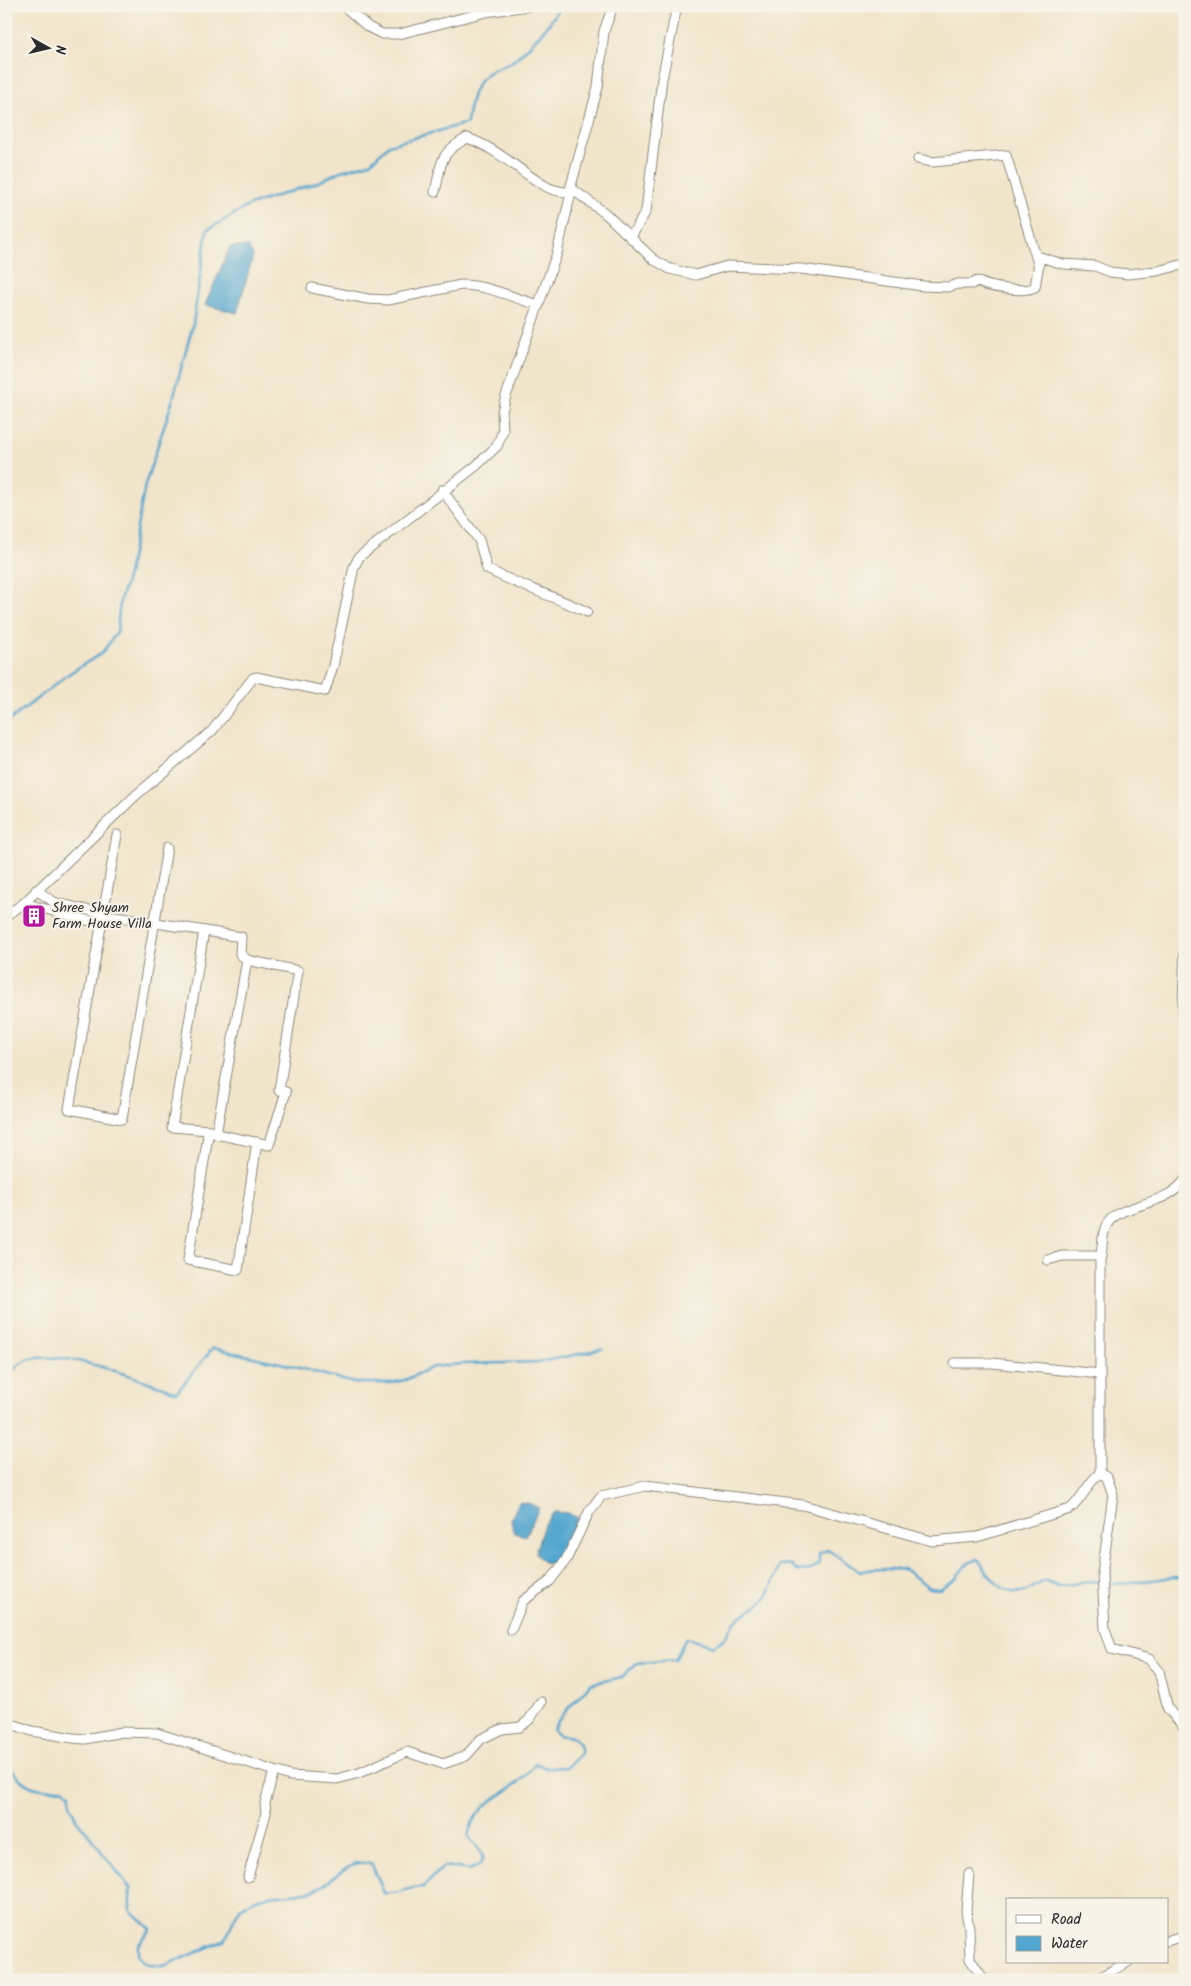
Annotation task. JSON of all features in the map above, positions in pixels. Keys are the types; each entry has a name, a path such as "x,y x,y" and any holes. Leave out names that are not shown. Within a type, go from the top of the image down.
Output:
{"street":[{"path":"344,6 368,27 382,34 391,34 486,12 528,6"},
{"path":"6,916 24,903 135,796 212,731 253,678 256,676 325,691 334,666 347,596 359,557 389,536 442,490 476,466 499,444 503,431 502,412 505,399 557,253 570,191 598,87 604,31 613,6"},
{"path":"631,237 646,211 662,79 677,6"},
{"path":"435,192 440,161 448,151 467,138 492,148 521,171 548,187 570,191 592,202 662,266 696,275 727,266 761,267 801,269 923,286 948,287 958,284 972,284 977,281 994,287 1030,290 1035,287 1040,257 1049,258 1063,264 1095,266 1110,272 1128,274 1157,271 1185,264"},
{"path":"918,159 932,162 1006,155 1038,264"},
{"path":"312,288 368,299 388,300 461,284 489,288 505,296 539,305"},
{"path":"442,490 479,540 487,569 515,584 566,602 586,612"},
{"path":"117,835 69,1109 122,1119 167,848"},
{"path":"36,890 54,902 103,914 241,937 240,954 247,960 298,971 279,1090 286,1092 269,1145 212,1132 172,1126 204,931"},
{"path":"24,903 101,924"},
{"path":"1185,943 1183,1005 1185,1037"},
{"path":"247,960 188,1260 238,1270 257,1142"},
{"path":"1100,1473 1101,1256 1106,1225 1116,1216 1156,1202 1172,1193 1185,1180"},
{"path":"1048,1260 1062,1256 1101,1256"},
{"path":"955,1363 1019,1365 1100,1374"},
{"path":"1100,1473 1106,1477 1113,1495 1102,1573 1105,1629 1112,1649 1149,1659 1159,1671 1168,1709 1185,1728"},
{"path":"511,1630 523,1601 550,1581 566,1560 589,1512 600,1496 645,1486 803,1505 932,1541 977,1537 1070,1508 1079,1502 1092,1479 1100,1473"},
{"path":"6,1722 32,1731 86,1739 122,1732 157,1733 290,1776 337,1779 359,1773 407,1752 443,1764 466,1756 481,1740 502,1729 520,1727 529,1720 541,1702"},
{"path":"248,1877 266,1814 265,1803 274,1771"},
{"path":"968,1874 966,1911 969,1928 970,1959 984,1980"},
{"path":"1168,1941 1185,1936"},
{"path":"1095,1980 1124,1964"}],"water":[{"path":"248,246 253,256 237,313 205,305 230,247"},
{"path":"519,1502 528,1503 539,1508 526,1536 514,1533 511,1519"},
{"path":"554,1512 568,1513 578,1518 556,1564 544,1563 535,1553 544,1524"}],"waterway":[{"path":"6,723 70,673 102,653 117,632 120,601 128,575 145,485 173,399 193,324 207,230 250,205 316,183 341,171 370,163 389,145 467,123 473,94 480,81 492,70 511,63 520,55 545,28 561,6"},
{"path":"6,1375 25,1361 40,1358 59,1358 79,1361 123,1373 177,1392 213,1348 289,1365 354,1383 391,1383 405,1380 433,1367 461,1364 541,1362 602,1349"},
{"path":"6,1766 30,1786 46,1789 63,1788 70,1794 70,1805 76,1819 130,1888 130,1909 151,1929 138,1945 138,1955 149,1964 164,1966 225,1940 240,1909 251,1901 269,1896 296,1894 314,1890 349,1866 363,1863 372,1865 384,1893 389,1893 423,1887 444,1866 469,1870 480,1865 483,1857 468,1837 472,1823 479,1812 518,1783 535,1763 546,1768 567,1767 581,1753 578,1741 568,1736 559,1736 553,1730 565,1712 590,1684 622,1677 637,1663 675,1660 686,1638 713,1646 726,1636 739,1618 761,1603 767,1595 780,1565 790,1564 798,1571 811,1570 819,1564 819,1554 828,1550 860,1572 876,1569 904,1569 930,1588 939,1589 955,1579 967,1564 978,1559 996,1583 1008,1591 1015,1592 1031,1589 1044,1581 1058,1587 1087,1581 1123,1584 1174,1577 1185,1578"}],"place":[{"name":"Shree Shyam Farm House Villa","path":"34,916"}]}
